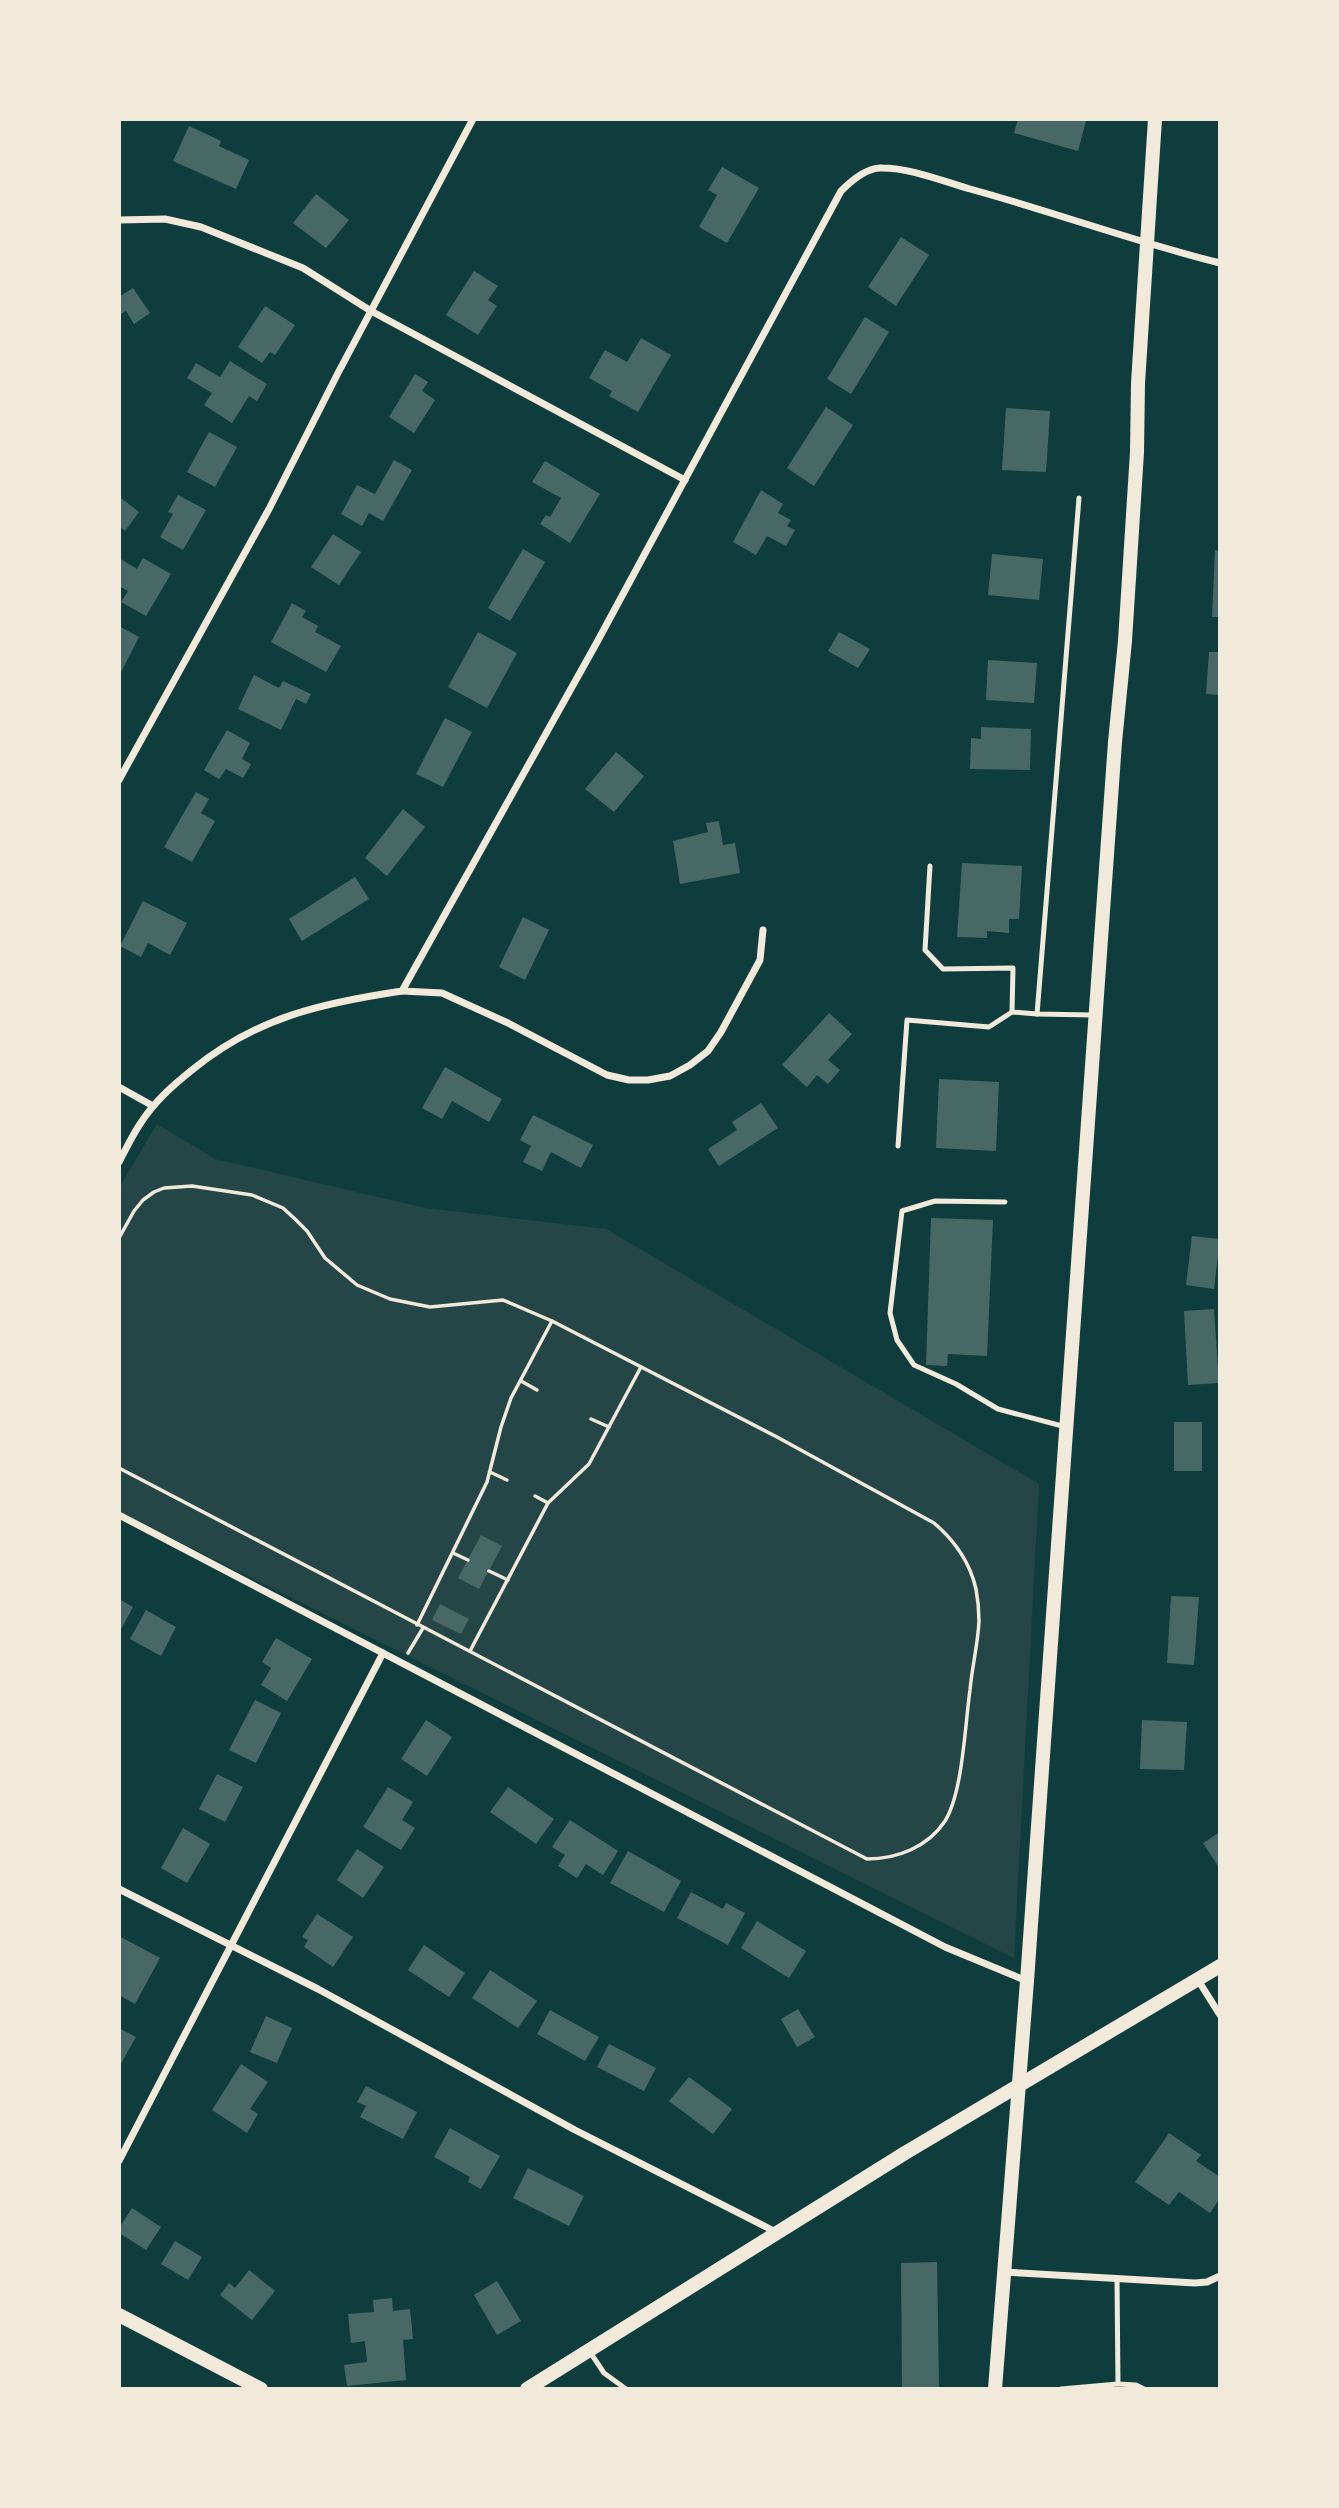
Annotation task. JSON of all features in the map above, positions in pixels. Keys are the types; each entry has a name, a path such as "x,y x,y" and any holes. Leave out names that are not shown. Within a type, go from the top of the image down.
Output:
{"main road":[{"path":"995,2389 1125,640 1155,119"},
{"path":"527,2389 905,2153 1220,1966"},
{"path":"119,2315 261,2389"}],"street":[{"path":"119,780 269,509 473,119"},
{"path":"402,991 596,644 841,191 856,177 879,167 909,172 1010,200 1148,245 1220,263"},
{"path":"119,220 165,219 201,227 303,268 371,311 685,480"},
{"path":"119,1162 139,1124 153,1106 170,1088 207,1058 256,1028 302,1010 341,1000 402,991 442,993 508,1023 607,1075 629,1080 670,1076 708,1051 721,1032 760,960 763,930"},
{"path":"119,1087 153,1106"},
{"path":"119,1515 945,1947 1027,1981"},
{"path":"119,2161 383,1653"},
{"path":"119,1889 318,1990 575,2130 779,2233"},
{"path":"1198,1980 1220,2015"},
{"path":"1003,2272 1195,2283 1207,2282 1220,2276"}],"lane":[{"path":"1037,1014 1079,498"},
{"path":"930,866 925,950 943,969 1013,968 1012,1012"},
{"path":"898,1146 907,1020 989,1027 1012,1012 1095,1016"},
{"path":"1005,1202 935,1201 902,1211 890,1313 897,1340 914,1365 956,1384 998,1409 1066,1427"},
{"path":"1117,2278 1118,2384"},
{"path":"589,2350 604,2373 626,2389"},
{"path":"1061,2389 1118,2384 1136,2385 1144,2389"}],"path":[{"path":"119,1238 143,1200 164,1188 192,1186 252,1195 283,1208 307,1231 325,1258 357,1285 390,1299 430,1307 503,1300 552,1321 642,1367 934,1523 948,1534 962,1555 976,1588 979,1623 960,1769 952,1805 945,1821 926,1842 898,1856 867,1859 119,1468"},
{"path":"417,1625 487,1482 511,1398 552,1321"},
{"path":"470,1652 548,1503 589,1464 642,1367"},
{"path":"520,1381 537,1390"},
{"path":"591,1419 609,1427"},
{"path":"490,1472 507,1480"},
{"path":"535,1496 548,1503"},
{"path":"453,1553 468,1560"},
{"path":"489,1571 508,1580"},
{"path":"403,1663 423,1628"}],"shaded area":[{"path":"157,1124 215,1159 425,1208 606,1229 1039,1484 1014,1958 119,1512 119,1188"}],"building":[{"path":"1018,119 1086,121 1078,151 1014,133"},
{"path":"189,126 221,141 219,146 249,160 236,189 173,161"},
{"path":"722,167 759,188 727,243 699,227 717,195 708,190"},
{"path":"316,194 349,220 326,248 293,223"},
{"path":"901,237 929,255 896,306 868,287"},
{"path":"474,271 498,286 488,300 497,306 478,335 446,315"},
{"path":"133,288 150,313 134,324 126,311 119,315 119,297"},
{"path":"265,306 295,325 275,355 270,352 262,363 238,347"},
{"path":"865,317 889,332 851,394 827,379"},
{"path":"641,338 671,355 638,412 609,396 612,391 589,378 605,350 627,362"},
{"path":"230,361 267,384 257,401 249,396 232,423 204,405 212,393 187,378 196,363 220,377"},
{"path":"415,374 428,382 422,391 435,400 414,433 389,417"},
{"path":"826,407 853,425 814,486 787,468"},
{"path":"1006,408 1050,411 1046,472 1002,470"},
{"path":"209,432 237,447 215,487 187,472"},
{"path":"394,460 412,470 383,521 369,513 362,526 341,514 357,485 375,494"},
{"path":"545,461 600,494 570,543 540,524 546,515 550,517 561,498 532,482"},
{"path":"761,490 783,504 778,513 791,520 787,526 795,530 786,546 767,536 756,555 733,542"},
{"path":"178,495 206,510 183,550 160,537 173,514 168,512"},
{"path":"121,498 139,512 125,531 119,526"},
{"path":"333,534 361,552 339,585 311,567"},
{"path":"523,549 545,562 510,621 488,608"},
{"path":"1215,550 1220,551 1220,617 1212,617"},
{"path":"992,554 1043,559 1039,600 988,595"},
{"path":"119,558 137,569 143,558 171,574 146,616 121,602 128,591 119,586"},
{"path":"292,603 306,611 302,617 318,626 315,632 341,646 326,672 271,642"},
{"path":"119,626 139,637 119,676"},
{"path":"478,632 517,653 487,708 448,687"},
{"path":"839,632 870,649 858,668 828,651"},
{"path":"1209,652 1220,652 1220,695 1206,694"},
{"path":"988,660 1037,663 1034,703 986,700"},
{"path":"254,675 279,688 283,681 311,694 306,704 296,699 281,730 238,709"},
{"path":"445,718 472,732 443,787 416,774"},
{"path":"981,727 1031,729 1030,770 970,769 971,738 981,739"},
{"path":"227,730 250,743 242,759 251,764 243,778 226,769 219,779 204,770"},
{"path":"616,752 644,776 614,812 585,789"},
{"path":"196,792 209,799 201,813 215,821 192,862 164,847"},
{"path":"403,809 425,827 387,876 365,858"},
{"path":"719,821 723,845 735,843 740,873 680,884 673,841 708,832 706,823"},
{"path":"962,863 1022,866 1019,919 1009,919 1009,933 987,931 987,938 957,937"},
{"path":"355,877 369,899 302,941 289,919"},
{"path":"143,901 187,923 170,955 148,943 141,957 120,946"},
{"path":"523,917 549,930 525,980 499,967"},
{"path":"829,1013 852,1034 828,1060 840,1070 828,1084 817,1075 807,1087 782,1065"},
{"path":"445,1067 502,1099 489,1122 452,1101 442,1119 422,1108"},
{"path":"939,1079 999,1082 996,1151 936,1148"},
{"path":"761,1103 778,1128 719,1166 708,1149 737,1130 732,1122"},
{"path":"533,1115 593,1145 581,1168 551,1152 542,1171 523,1162 531,1146 520,1140"},
{"path":"931,1218 993,1220 987,1356 948,1354 947,1366 926,1365"},
{"path":"1192,1236 1220,1239 1214,1289 1186,1285"},
{"path":"1214,1309 1219,1383 1188,1385 1184,1311"},
{"path":"1174,1422 1202,1422 1202,1471 1174,1471"},
{"path":"481,1535 502,1546 479,1589 458,1578"},
{"path":"1171,1596 1199,1597 1194,1665 1167,1663"},
{"path":"119,1599 133,1607 119,1633"},
{"path":"440,1604 469,1619 461,1634 432,1620"},
{"path":"146,1610 176,1627 161,1656 130,1639"},
{"path":"276,1638 312,1659 287,1701 261,1685 271,1668 262,1662"},
{"path":"255,1700 281,1713 256,1763 229,1750"},
{"path":"426,1720 452,1737 427,1776 401,1759"},
{"path":"1142,1720 1187,1722 1184,1770 1140,1769"},
{"path":"217,1774 243,1787 225,1822 199,1809"},
{"path":"388,1787 413,1802 402,1820 415,1828 401,1850 363,1827"},
{"path":"508,1787 554,1819 536,1844 490,1812"},
{"path":"570,1820 618,1851 603,1875 586,1864 577,1878 558,1866 565,1855 552,1847"},
{"path":"183,1828 210,1844 187,1883 161,1868"},
{"path":"1220,1832 1220,1869 1203,1843"},
{"path":"357,1849 384,1867 363,1898 337,1880"},
{"path":"628,1851 681,1881 664,1912 610,1883"},
{"path":"691,1892 723,1909 726,1903 745,1913 728,1945 677,1918"},
{"path":"317,1914 353,1937 333,1967 304,1947 308,1940 302,1937"},
{"path":"757,1921 806,1951 789,1978 741,1948"},
{"path":"119,1936 160,1958 135,2004 119,1995"},
{"path":"424,1945 465,1973 449,1997 408,1970"},
{"path":"490,1970 537,2001 518,2028 472,1998"},
{"path":"798,2009 815,2037 797,2047 781,2019"},
{"path":"550,2010 599,2037 585,2061 537,2034"},
{"path":"266,2016 292,2028 277,2063 250,2052"},
{"path":"119,2028 136,2037 119,2067"},
{"path":"609,2044 656,2068 644,2091 597,2067"},
{"path":"241,2064 268,2082 250,2109 258,2114 247,2133 212,2110"},
{"path":"689,2077 732,2109 713,2134 669,2101"},
{"path":"366,2086 417,2112 403,2139 360,2117 366,2106 357,2102"},
{"path":"450,2128 500,2156 481,2189 468,2182 470,2177 434,2157"},
{"path":"1169,2133 1201,2155 1196,2161 1220,2177 1220,2198 1210,2213 1179,2192 1169,2205 1135,2182"},
{"path":"528,2168 584,2196 569,2226 513,2198"},
{"path":"132,2208 161,2227 146,2250 119,2233 119,2228"},
{"path":"175,2241 202,2257 188,2280 161,2264"},
{"path":"937,2262 939,2388 902,2388 901,2263"},
{"path":"249,2270 275,2291 252,2320 220,2295 229,2283 235,2288"},
{"path":"497,2281 521,2321 497,2335 474,2295"},
{"path":"392,2298 393,2311 410,2309 413,2339 403,2340 406,2380 347,2386 344,2365 367,2362 365,2341 351,2343 348,2314 374,2312 373,2300"}]}
